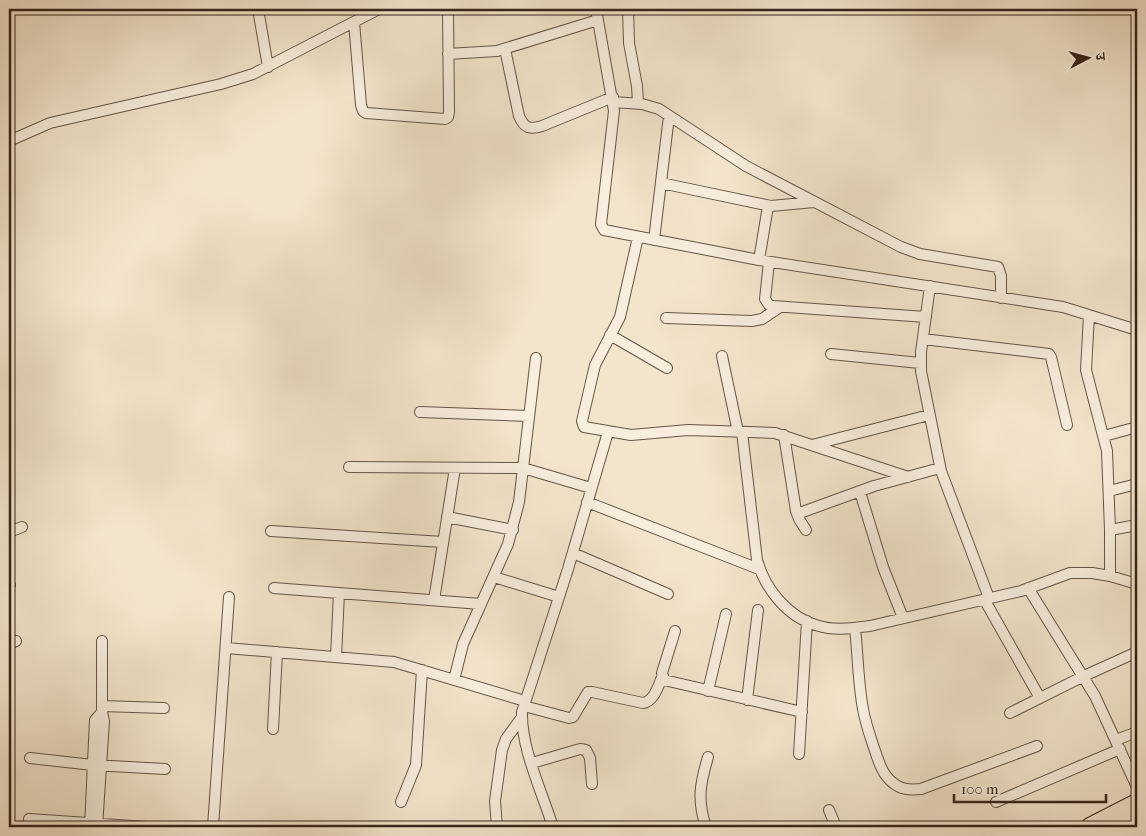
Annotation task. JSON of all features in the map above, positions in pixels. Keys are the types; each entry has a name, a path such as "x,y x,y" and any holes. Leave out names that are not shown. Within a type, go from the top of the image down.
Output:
{"highway":[{"path":"1090,827 1137,803"},
{"path":"1120,827 1137,818"}],"street":[{"path":"258,9 268,67"},
{"path":"9,141 50,123 221,84 253,74 379,9"},
{"path":"354,22 363,111 366,113 445,119 448,117 449,112 448,9"},
{"path":"596,9 613,100 614,118 601,224 604,230 764,261 1062,307 1137,330"},
{"path":"628,9 629,43 638,86 638,103"},
{"path":"448,54 490,52 505,49 598,20"},
{"path":"505,49 519,116 527,128 542,126 613,100 652,105 746,166 909,251 998,267 1001,276 1001,298"},
{"path":"654,240 669,116"},
{"path":"661,183 768,206 815,202"},
{"path":"768,206 764,261 765,299 769,305 926,316"},
{"path":"638,237 620,317 595,365 582,421 584,426 631,436 688,430 784,435 908,477"},
{"path":"930,286 920,363 940,468 987,599 1040,698"},
{"path":"666,318 752,322 762,320 780,307"},
{"path":"1089,315 1086,370 1107,451 1110,576"},
{"path":"610,335 667,368"},
{"path":"923,339 1049,354 1067,426"},
{"path":"831,354 920,363"},
{"path":"722,356 740,432 759,568 772,591 783,605 807,621 819,626 855,628 987,599 1028,588 1070,573 1110,576 1137,584"},
{"path":"454,680 460,653 513,530 520,502 536,358"},
{"path":"420,412 529,416"},
{"path":"812,445 929,415"},
{"path":"1104,436 1137,427"},
{"path":"554,827 522,727 524,708 573,553 608,432"},
{"path":"784,435 798,514 806,530"},
{"path":"349,467 523,468 592,488"},
{"path":"434,600 455,468"},
{"path":"798,514 860,492 940,468"},
{"path":"1109,491 1137,484"},
{"path":"860,492 883,567 903,618"},
{"path":"588,502 759,568"},
{"path":"448,517 513,530"},
{"path":"1110,530 1137,525"},
{"path":"9,532 22,527"},
{"path":"271,531 444,542"},
{"path":"573,553 668,594"},
{"path":"494,577 559,597"},
{"path":"274,588 482,604"},
{"path":"1028,588 1084,676 1137,786"},
{"path":"336,657 340,593"},
{"path":"213,827 229,597"},
{"path":"747,700 758,610"},
{"path":"708,691 726,614"},
{"path":"799,754 807,621"},
{"path":"855,628 865,719 884,774 901,788 921,789 1037,746"},
{"path":"226,648 394,662 454,680 524,708 569,718 573,717 588,692 648,702 652,698 662,677 675,631"},
{"path":"93,826 97,765 95,720 102,709 102,641"},
{"path":"273,728 277,652"},
{"path":"1010,712 1137,652"},
{"path":"401,802 416,765 422,670"},
{"path":"662,677 667,682 802,712"},
{"path":"102,709 164,708"},
{"path":"497,827 495,801 502,750 506,739 524,708"},
{"path":"996,802 1118,744 1137,732"},
{"path":"532,763 580,749 586,750 590,758 592,784"},
{"path":"706,827 700,805 700,791 708,757"},
{"path":"30,758 97,765 165,769"},
{"path":"829,810 836,827"},
{"path":"28,819 93,826 147,827"}]}
